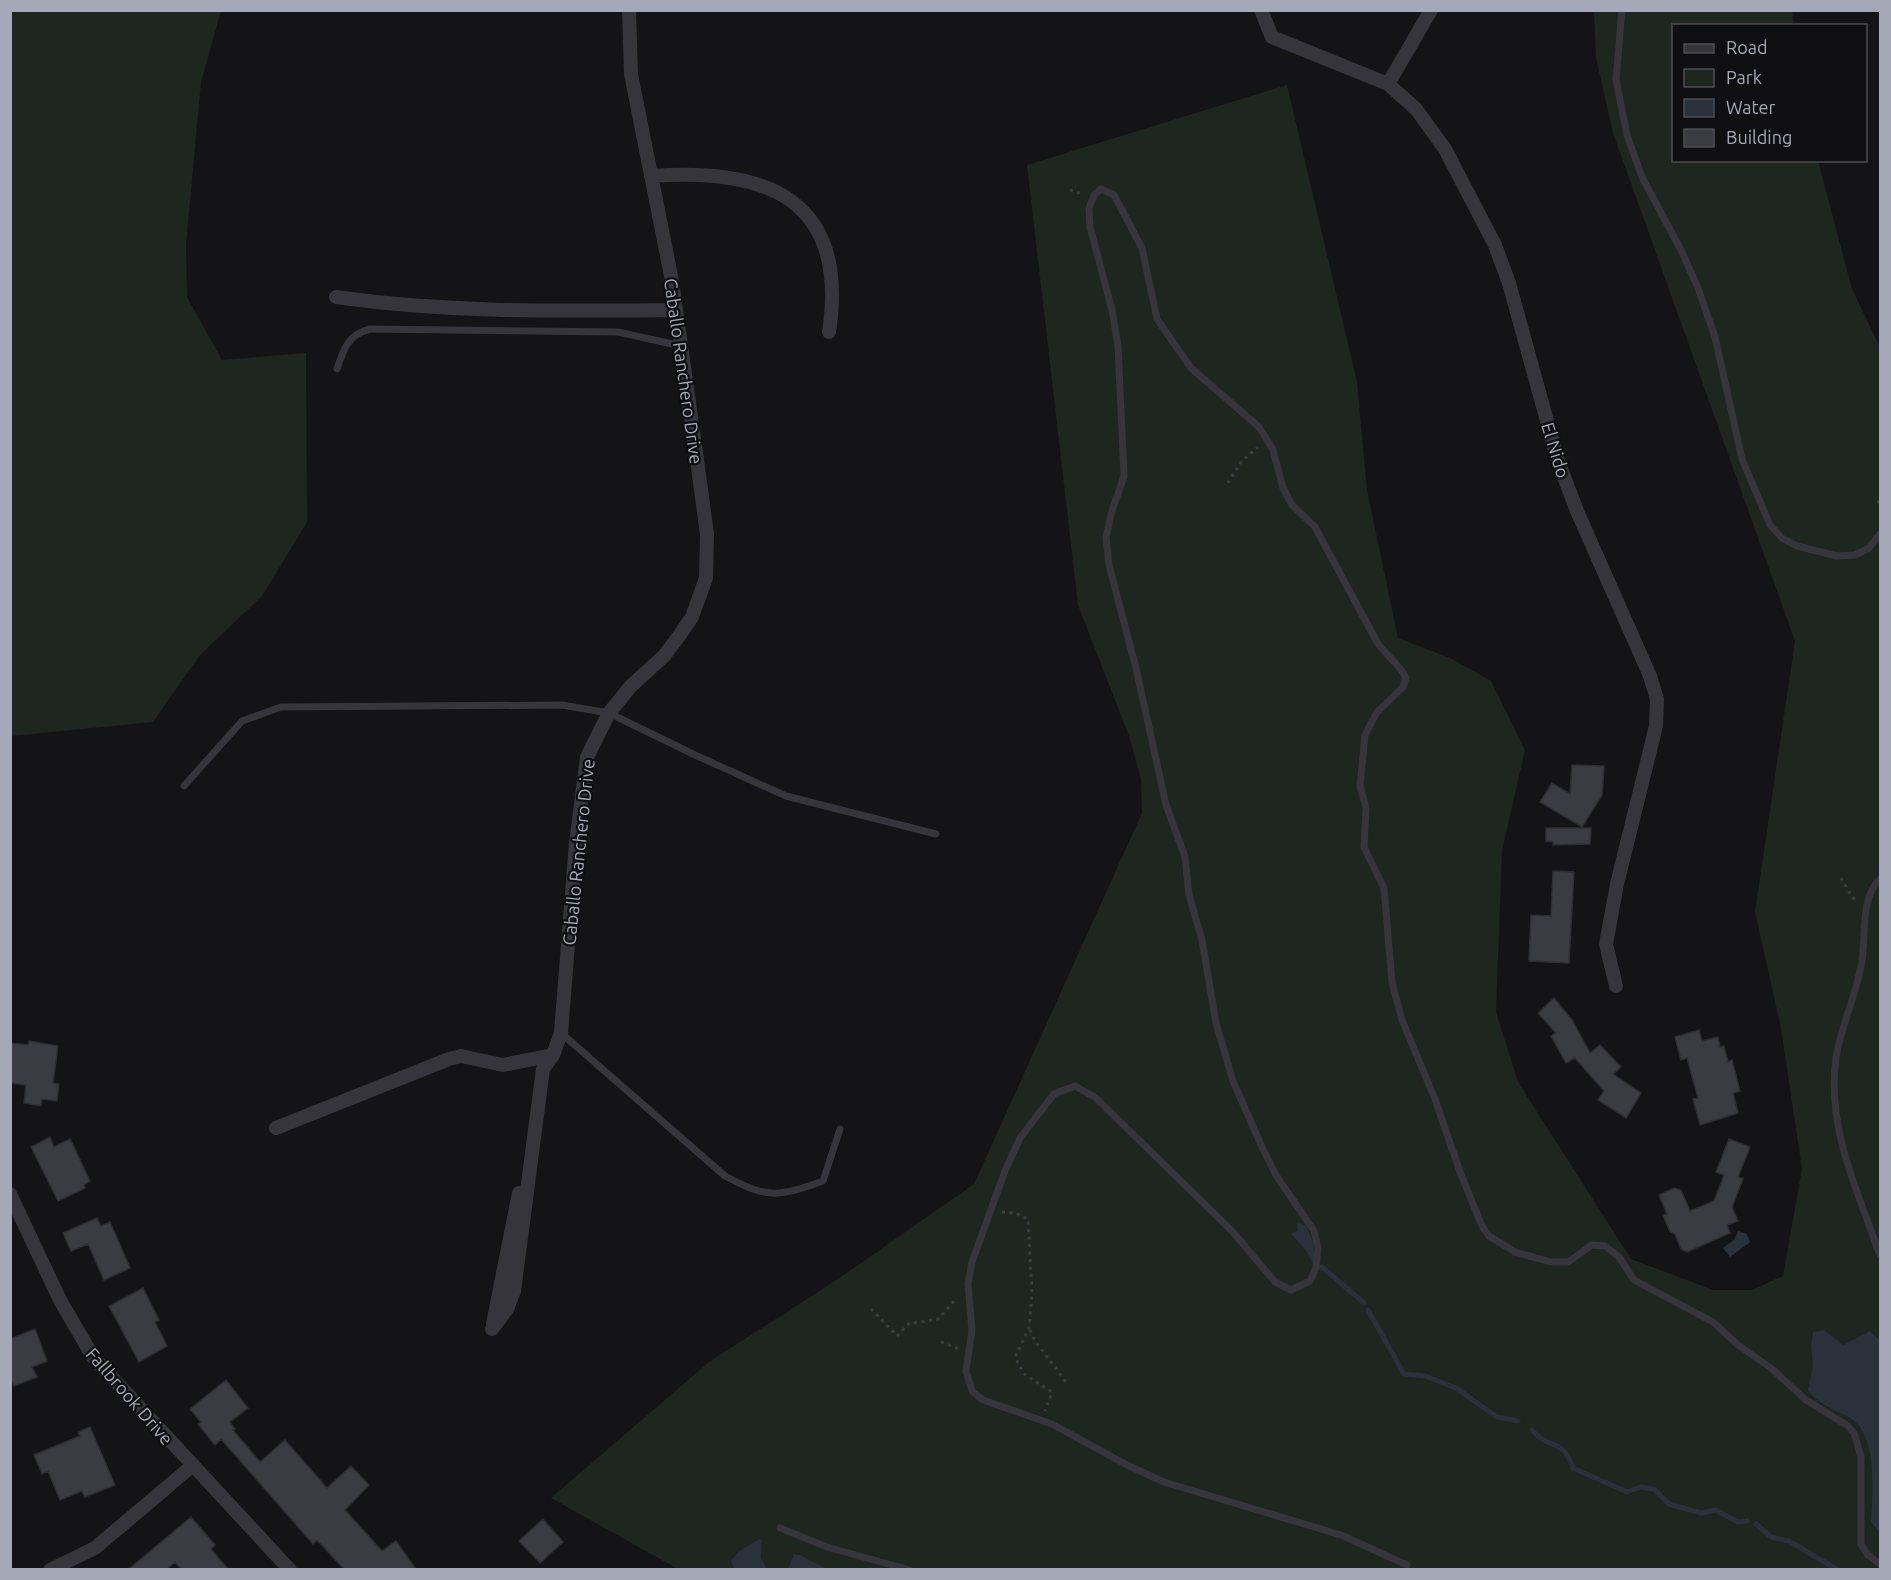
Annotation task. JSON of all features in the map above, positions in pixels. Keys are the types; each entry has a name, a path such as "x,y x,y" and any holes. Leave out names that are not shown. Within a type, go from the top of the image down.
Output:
{"street":[{"name":"Caballo Ranchero Drive","path":"492,1329 507,1309 514,1292 543,1069 553,1055 561,1033 582,790 590,748 609,713 631,686 664,656 679,636 692,616 706,578 707,534 676,310 631,74 629,10"},
{"name":"El Nido","path":"1261,10 1272,37 1388,84 1416,109 1445,148 1495,245 1509,282 1558,461 1577,511 1650,676 1657,699 1656,726 1617,884 1606,944 1616,986"},
{"path":"1388,84 1431,10"},
{"path":"651,176 713,175 777,192 794,203 818,229 827,247 833,288 829,332"},
{"path":"336,297 380,303 511,311 676,310"},
{"path":"276,1128 449,1059 461,1056 502,1065 553,1055"},
{"name":"Fallbrook Drive","path":"10,1194 60,1300 93,1357 290,1569"},
{"path":"50,1569 95,1548 192,1466"}],"lane":[{"path":"1622,10 1616,80 1628,135 1642,177 1681,250 1698,288 1715,337 1742,459 1770,525 1782,538 1797,546 1837,556 1855,555 1862,552 1869,548 1881,534"},
{"path":"1407,1565 1341,1534 1164,1482 1042,1420 978,1398 967,1379 972,1330 969,1271 1005,1171 1028,1126 1054,1094 1075,1086 1096,1098 1157,1156 1232,1231 1275,1282 1284,1288 1298,1288 1310,1281 1316,1268 1318,1248 1314,1231 1276,1175 1233,1081 1216,1023 1202,940 1189,896 1185,857 1166,805 1109,565 1106,538 1111,514 1124,476 1118,346 1089,215 1092,197 1097,191 1106,189 1112,192 1127,215 1142,248 1157,319 1191,368 1259,427 1272,450 1283,488 1292,505 1316,527 1365,623 1387,658 1403,670 1406,678 1404,687 1377,712 1365,735 1360,775 1366,816 1363,827 1364,847 1384,888 1392,982 1402,1020 1435,1099 1460,1172 1482,1226 1490,1236 1515,1252 1551,1262 1568,1262 1592,1245 1605,1246 1619,1257 1634,1280 1713,1322 1738,1345 1772,1368 1806,1401 1848,1426 1854,1432 1861,1456 1861,1544 1868,1555 1881,1564"},
{"path":"337,369 348,340 358,332 370,329 618,332 681,346"},
{"path":"184,786 242,721 281,707 562,705 609,713 786,796 936,834"},
{"path":"1881,879 1875,884 1868,905 1862,962 1836,1055 1834,1083 1836,1115 1844,1155 1881,1255"},
{"path":"561,1033 725,1176 749,1189 784,1195 823,1181 840,1129"},
{"path":"780,1528 846,1553 910,1569"}],"path":[{"path":"1228,483 1241,462 1267,441"},
{"path":"1841,878 1852,897 1868,905"},
{"path":"992,1210 1015,1213 1028,1219 1032,1293 1029,1328 1015,1357 1024,1374 1052,1392 1042,1420"},
{"path":"871,1309 897,1336 908,1324 938,1319 951,1302 970,1293"},
{"path":"1029,1328 1035,1341 1066,1382"},
{"path":"941,1342 969,1352"}],"green space":[{"path":"11,10 221,11 201,82 186,245 187,297 222,360 306,353 307,522 262,596 200,655 153,722 11,736"},
{"path":"1594,11 1792,11 1794,24 1672,24 1672,162 1818,162 1852,289 1880,347 1880,1569 678,1569 551,1498 709,1362 838,1279 974,1184 1142,813 1141,779 1129,736 1078,605 1027,165 1287,85 1357,382 1367,490 1398,638 1450,658 1491,681 1525,750 1502,851 1496,1012 1518,1082 1631,1259 1713,1290 1752,1290 1783,1276 1802,1169 1781,1028 1755,912 1795,641 1613,133 1596,58"}],"water":[{"path":"1297,1222 1306,1226 1310,1236 1314,1249 1313,1264 1307,1252 1291,1233 1298,1231"},
{"path":"1738,1231 1747,1234 1750,1242 1730,1257 1723,1248 1734,1240"},
{"path":"1824,1330 1843,1345 1870,1331 1880,1341 1880,1533 1871,1522 1872,1465 1866,1438 1859,1426 1850,1418 1822,1403 1808,1390 1813,1366 1811,1346 1813,1332"},
{"path":"759,1539 762,1540 761,1558 767,1569 734,1569 731,1561 738,1552"},
{"path":"794,1554 800,1555 827,1569 788,1569"}],"building":[{"path":"1572,765 1604,766 1602,795 1582,827 1540,802 1552,783 1570,794"},
{"path":"1546,828 1591,828 1590,844 1553,845 1553,842 1546,841"},
{"path":"1553,871 1574,872 1569,963 1529,961 1531,915 1551,916"},
{"path":"1554,998 1572,1020 1590,1053 1600,1045 1621,1067 1613,1074 1641,1093 1626,1118 1598,1100 1604,1091 1575,1058 1566,1063 1551,1036 1556,1033 1538,1013"},
{"path":"1699,1030 1702,1041 1718,1037 1720,1047 1724,1046 1728,1062 1732,1060 1740,1091 1733,1093 1738,1113 1700,1125 1693,1099 1698,1098 1687,1058 1681,1060 1675,1037"},
{"path":"29,1041 58,1046 53,1083 59,1084 57,1101 42,1099 41,1106 24,1103 26,1085 10,1083 10,1043 28,1045"},
{"path":"50,1137 54,1147 70,1139 90,1181 84,1185 85,1188 58,1201 31,1147"},
{"path":"1729,1139 1750,1147 1738,1177 1743,1179 1732,1207 1738,1221 1727,1225 1730,1233 1687,1252 1681,1249 1675,1234 1670,1232 1663,1215 1667,1214 1659,1195 1674,1188 1681,1190 1690,1211 1714,1201 1724,1175 1716,1172"},
{"path":"97,1218 101,1226 110,1222 130,1268 104,1280 88,1244 71,1251 63,1233"},
{"path":"143,1288 159,1320 155,1322 167,1346 139,1362 109,1306"},
{"path":"35,1329 47,1361 32,1367 37,1377 14,1386 10,1377 10,1339"},
{"path":"226,1380 248,1408 230,1422 235,1429 233,1430 260,1462 285,1440 327,1488 351,1466 369,1485 345,1510 382,1551 396,1541 416,1569 344,1569 317,1540 313,1544 221,1439 215,1445 198,1424 201,1422 190,1409"},
{"path":"90,1427 115,1485 85,1497 82,1491 60,1500 48,1471 42,1474 34,1455 80,1436 78,1432"},
{"path":"191,1517 215,1545 211,1549 228,1569 181,1569 175,1562 167,1569 129,1569"},
{"path":"543,1519 563,1542 540,1563 519,1541"}],"waterway":[{"path":"1322,1267 1364,1303"},
{"path":"1368,1310 1404,1374 1425,1376 1456,1388 1497,1417 1518,1421"},
{"path":"1532,1430 1544,1440 1560,1447 1569,1458 1573,1468 1627,1492 1641,1487 1654,1489 1669,1504 1701,1513 1716,1510 1738,1522 1747,1521"},
{"path":"1756,1524 1771,1537 1789,1541 1838,1570"}]}
